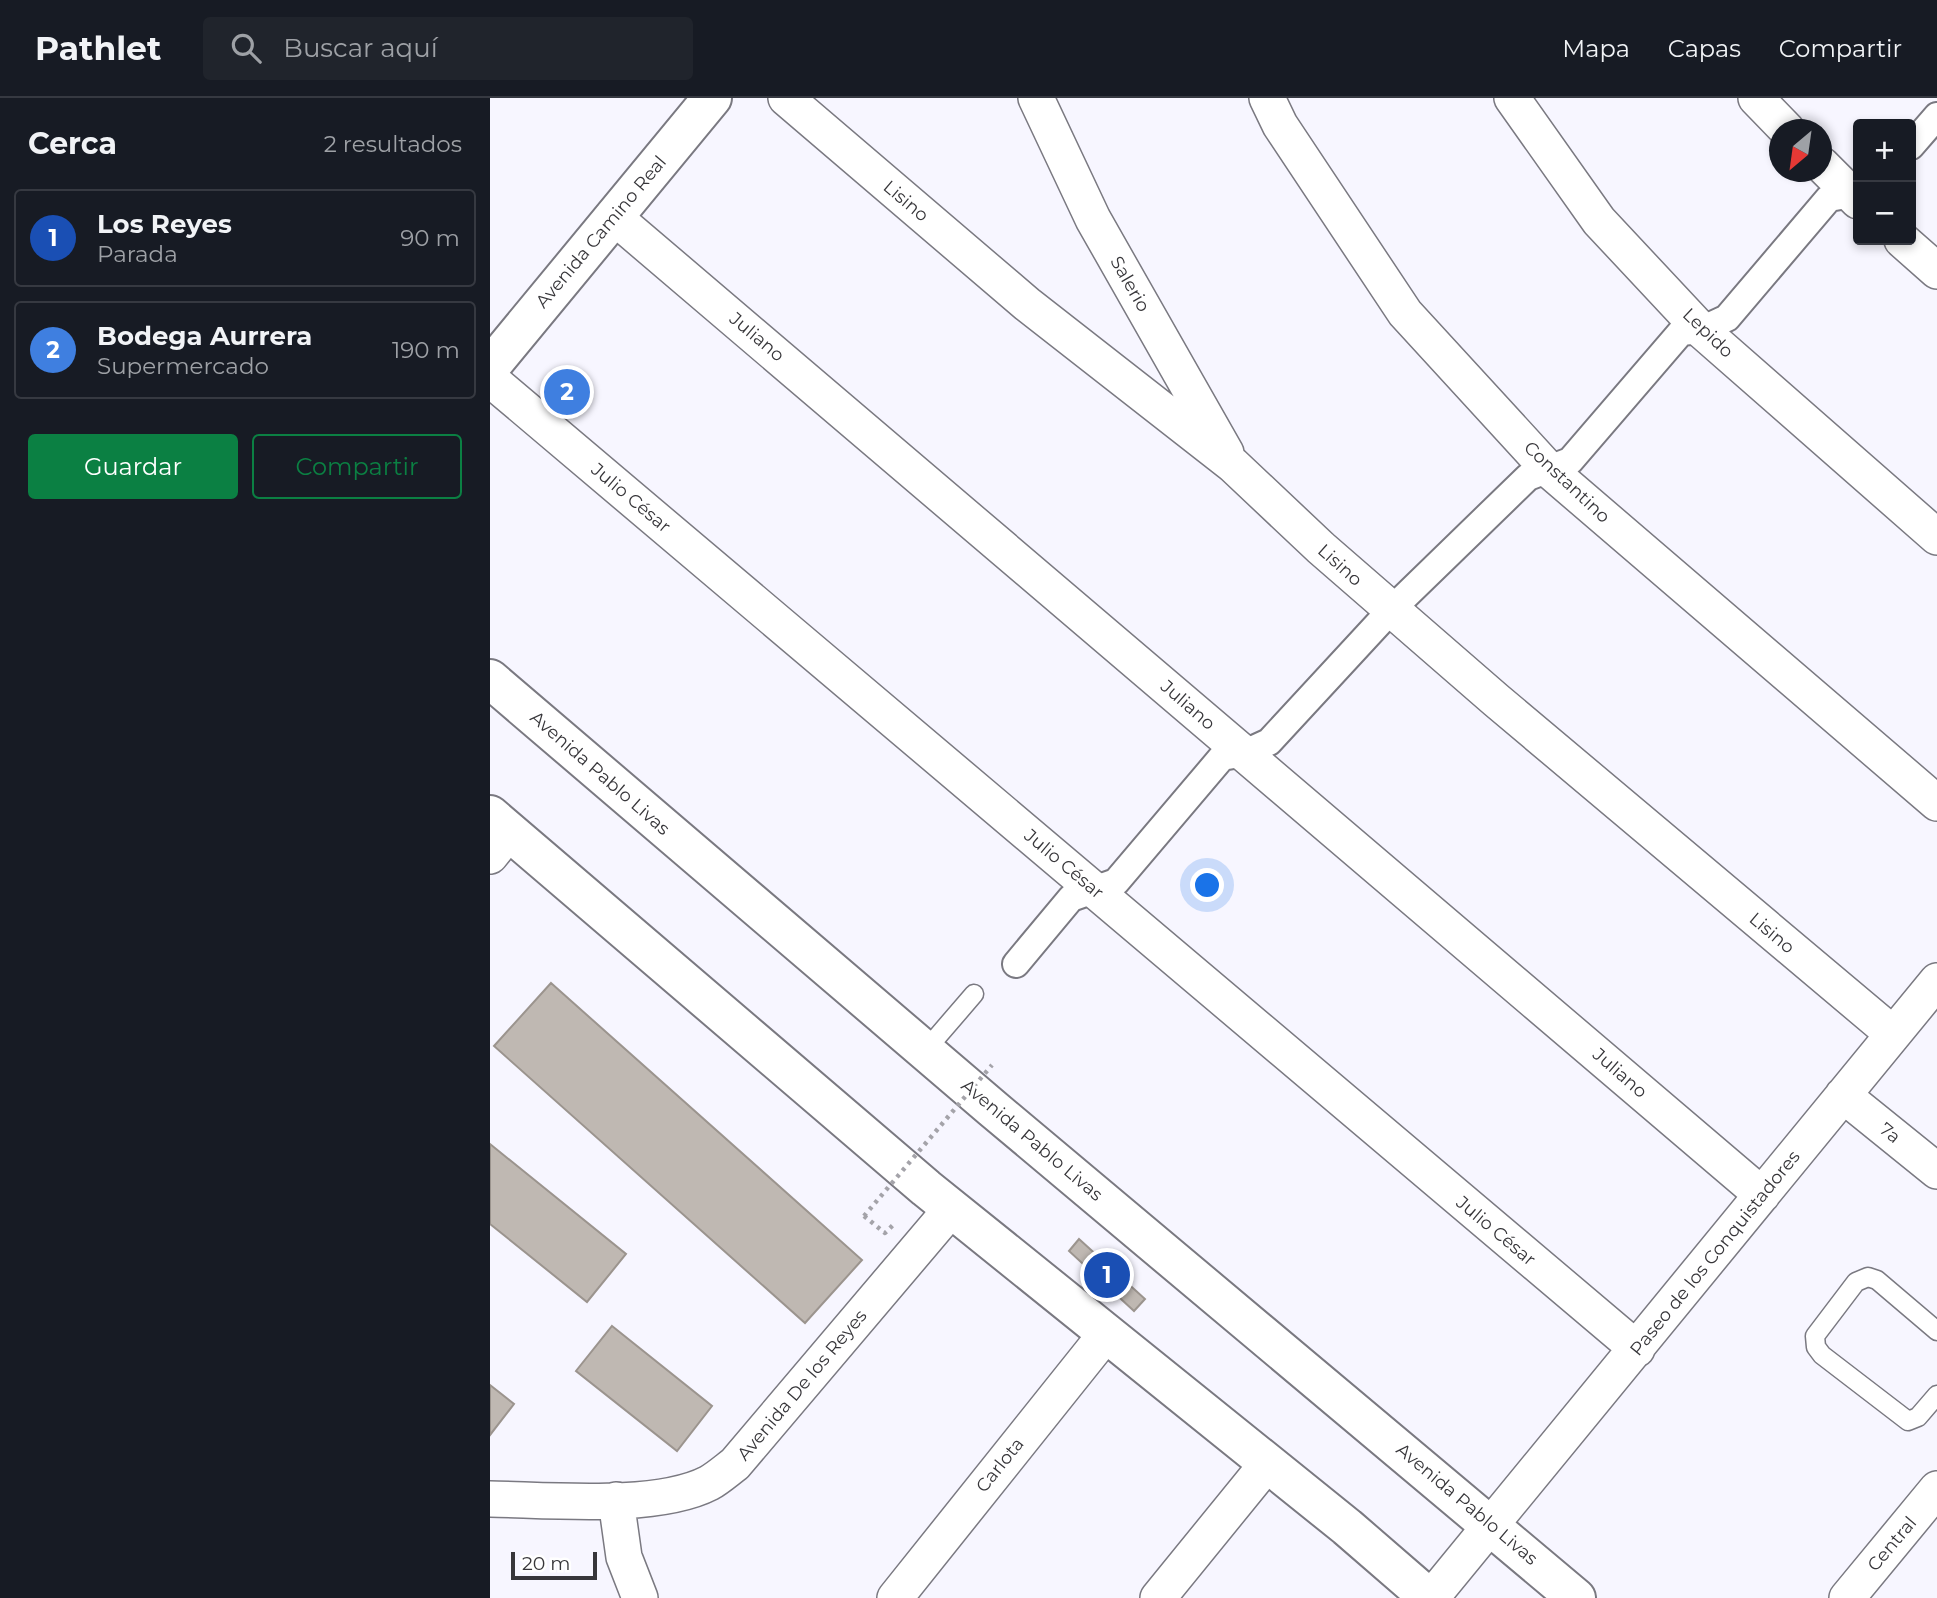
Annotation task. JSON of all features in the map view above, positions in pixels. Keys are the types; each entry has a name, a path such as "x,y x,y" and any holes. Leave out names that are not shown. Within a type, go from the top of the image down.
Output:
{"main road":[{"name":"Avenida Camino Real","path":"490,368 712,98"},
{"name":"Avenida Pablo Livas","path":"490,679 925,1051 1576,1598"},
{"path":"497,834 1430,1598"}],"street":[{"name":"Lisino","path":"786,98 1027,304 1233,465 1391,610 1893,1034"},
{"name":"Salerio","path":"1036,98 1093,219 1233,465"},
{"name":"Constantino","path":"1267,98 1280,125 1405,313 1549,470 1937,803"},
{"name":"Lepido","path":"1512,98 1599,221 1702,330 1937,537"},
{"path":"1756,98 1776,119"},
{"path":"1916,140 1937,116"},
{"path":"1832,174 1853,193"},
{"path":"1016,964 1070,898 1116,883 1222,757 1245,753 1269,742 1391,610 1528,477 1570,461 1681,332 1702,330 1727,318 1829,198 1853,196"},
{"name":"Juliano","path":"613,216 1762,1195"},
{"path":"1908,245 1937,271"},
{"name":"Julio César","path":"490,379 1637,1349"},
{"name":"Paseo de los Conquistadores","path":"1430,1598 1937,981"},
{"name":"7a","path":"1843,1095 1937,1171"},
{"name":"Avenida De los Reyes","path":"490,1499 616,1500 677,1494 709,1483 735,1464 952,1208"},
{"name":"Carlota","path":"895,1598 1106,1334"},
{"path":"1158,1598 1267,1464"},
{"name":"Central","path":"1847,1598 1937,1489"},
{"path":"616,1500 624,1558 640,1598"}],"lane":[{"path":"925,1051 974,994"},
{"path":"1937,1331 1877,1280 1868,1277 1856,1282 1815,1336 1816,1347 1822,1355 1908,1421 1919,1417 1937,1396"}],"path":[{"path":"885,1233 864,1216 992,1065"}],"building":[{"path":"551,983 862,1260 805,1323 494,1046"},
{"path":"490,1144 626,1254 587,1302 490,1224"},
{"path":"1079,1239 1145,1299 1134,1311 1069,1251"},
{"path":"612,1326 712,1406 677,1451 576,1371"},
{"path":"490,1385 514,1404 490,1435"}],"place":[{"name":"Bodega Aurrera","path":"567,392"},
{"name":"Los Reyes","path":"1107,1275"}]}
